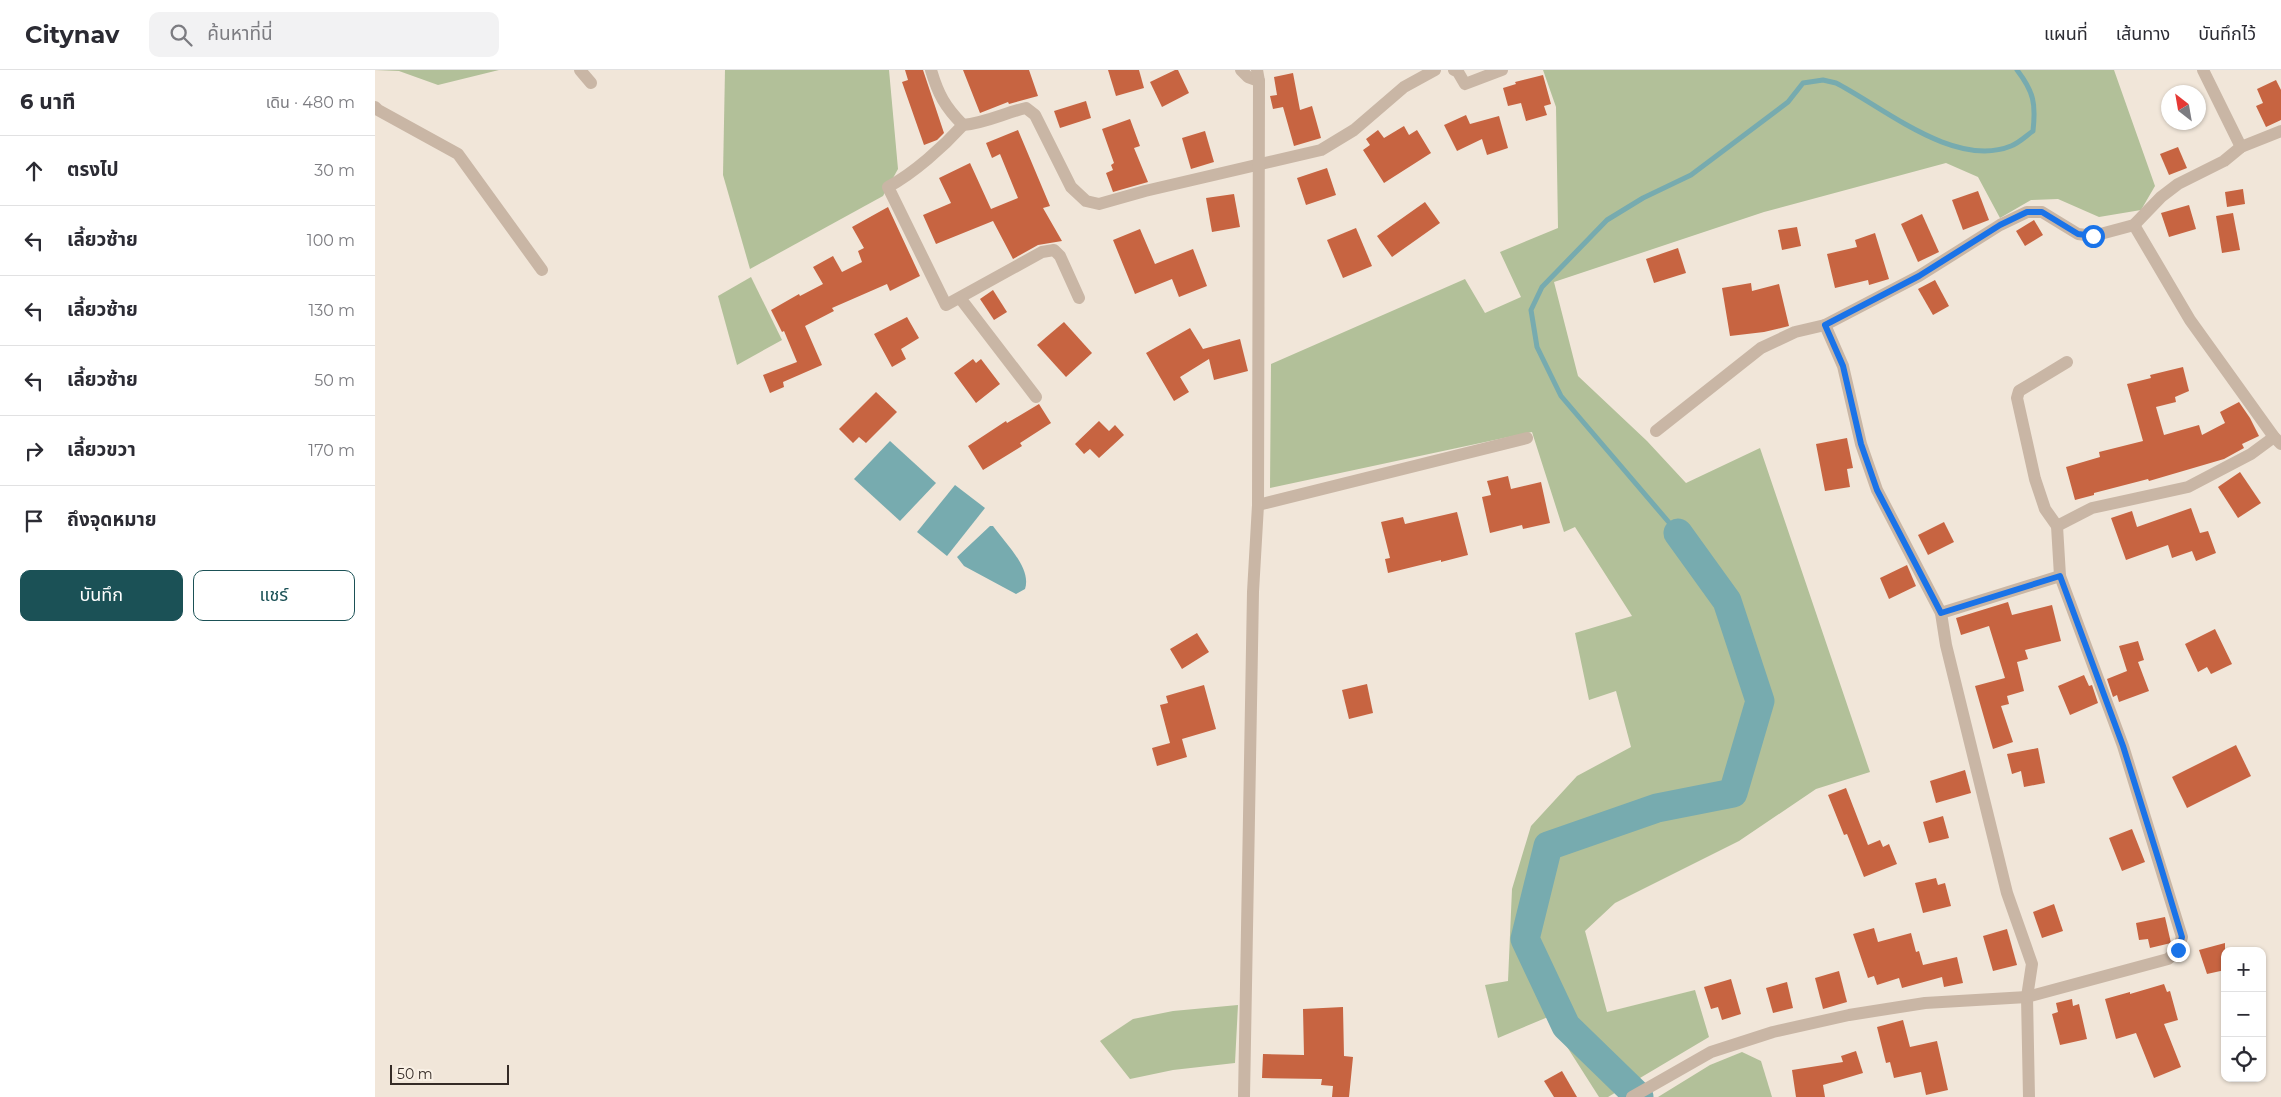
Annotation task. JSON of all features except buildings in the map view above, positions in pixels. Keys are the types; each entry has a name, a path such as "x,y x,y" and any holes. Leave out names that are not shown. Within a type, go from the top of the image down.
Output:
{"street":[{"path":"580,70 591,83"},
{"path":"931,70 938,94 951,113 963,125"},
{"path":"1241,70 1248,77 1258,76 1259,163 1258,505 1252,602 1244,1097"},
{"path":"1079,298 1060,256 1054,250 1042,252 946,305 888,187 902,180 949,140 963,125 982,124 1012,111 1027,108 1035,115 1071,188 1086,201 1099,204 1145,190 1321,150 1354,130 1404,87 1435,70"},
{"path":"1454,70 1458,72 1465,84 1502,70"},
{"path":"2203,70 2241,147"},
{"path":"375,107 458,154 542,270"},
{"path":"1656,431 1761,348 1795,332 1825,325 1919,276 2000,225 2027,212 2042,212 2078,234 2093,236 2134,225 2173,188 2224,161 2241,147 2281,131"},
{"path":"2057,526 2092,508 2188,487 2277,440 2191,320 2134,225"},
{"path":"960,298 1036,396"},
{"path":"1825,325 1843,366 1861,444 1877,490 1941,613 1946,645 2007,893 2032,964 2027,997 2029,1097"},
{"path":"1632,1097 1711,1052 1773,1032 1849,1015 1925,1003 2027,997 2168,959 2178,950 2182,937 2123,746 2060,576 2057,526 2045,510 2035,479 2017,398 2019,391 2067,362"},
{"path":"1258,505 1527,438"},
{"path":"1941,613 2060,576"}],"green space":[{"path":"375,70 499,70 438,85 399,71"},
{"path":"725,70 889,70 898,169 883,196 750,269 723,175"},
{"path":"1543,70 2114,70 2155,186 2141,210 2099,217 2058,199 2031,200 2000,218 1978,177 1946,163 1764,212 1554,282 1578,376 1647,441 1686,483 1760,448 1870,772 1816,789 1739,841 1615,903 1585,931 1607,1012 1695,990 1709,1037 1608,1097 1599,1097 1548,1017 1498,1038 1485,985 1508,981 1512,889 1531,826 1577,776 1631,747 1616,691 1589,700 1575,633 1632,616 1575,527 1564,532 1532,432 1270,488 1271,364 1465,279 1485,313 1521,297 1500,252 1558,228 1556,107"},
{"path":"751,277 782,340 737,365 718,296"},
{"path":"1238,1005 1235,1063 1173,1070 1130,1079 1100,1041 1133,1019 1173,1011"},
{"path":"1742,1052 1761,1061 1772,1097 1658,1097 1710,1065"}],"water":[{"path":"890,441 936,483 900,521 854,479"},
{"path":"955,485 985,508 947,556 917,532"},
{"path":"990,526 993,526 1016,556 1025,573 1025,589 1016,594 964,566 957,557"}],"waterway":[{"path":"1678,533 1561,396 1537,347 1531,310 1542,287 1607,220 1643,198 1691,175 1788,102 1803,83 1823,80 1836,83 1897,120 1943,143 1967,149 1989,151 2014,145 2033,131 2033,99 2027,85 2017,70"},
{"path":"1639,1097 1566,1026 1525,939 1548,846 1657,808 1733,793 1760,701 1727,601 1678,533"}],"route":[{"path":"2093,236 2078,234 2042,212 2027,212 2000,225 1919,276 1825,325 1843,366 1861,444 1877,490 1941,613 2060,576 2123,746 2182,937 2178,950"}]}
